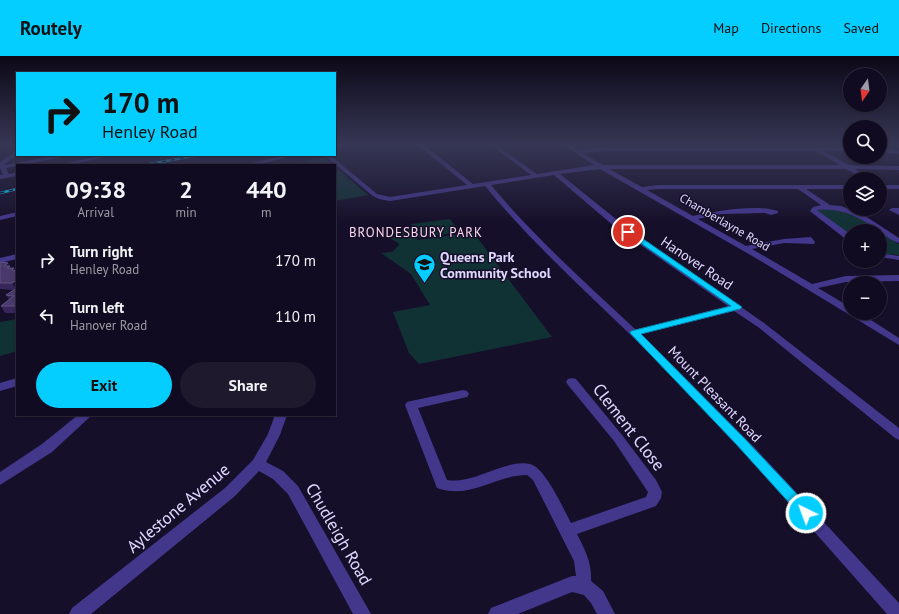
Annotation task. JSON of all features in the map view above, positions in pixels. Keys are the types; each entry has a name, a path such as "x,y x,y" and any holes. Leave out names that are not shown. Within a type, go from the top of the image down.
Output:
{"street":[{"path":"346,171 375,195 381,198 390,199 567,171"},
{"path":"453,171 472,186"},
{"path":"529,171 536,176"},
{"name":"Chamberlayne Road","path":"610,171 690,218 746,248 843,307"},
{"name":"Hanover Road","path":"555,173 618,225 737,307 808,361 899,435"},
{"path":"3,176 16,174"},
{"name":"Mount Pleasant Road","path":"487,184 536,239 635,333 741,442 898,614"},
{"path":"887,186 899,187"},
{"path":"642,189 658,187 843,187"},
{"path":"799,187 826,206"},
{"path":"843,233 813,211 814,208 826,206 854,211 899,241"},
{"path":"690,218 721,212 766,211"},
{"path":"0,218 16,214"},
{"path":"746,248 784,241 801,241"},
{"path":"0,261 16,256"},
{"path":"887,256 899,258"},
{"path":"889,278 899,284"},
{"path":"811,287 846,279 899,278"},
{"path":"635,333 737,307"},
{"path":"864,320 899,342"},
{"path":"0,387 16,382"},
{"name":"Clement Close","path":"568,531 651,502 654,498 655,492 651,484 618,438 572,382"},
{"path":"463,394 411,405 442,484 449,487 459,487 515,470 530,469 538,476 582,560 584,571 583,584"},
{"path":"0,479 47,448 85,416"},
{"name":"Aylestone Avenue","path":"78,614 230,492 258,464 274,435 281,416"},
{"name":"Chudleigh Road","path":"258,464 278,475 293,490 362,614"},
{"path":"497,614 572,584 583,584 594,592 606,614"}],"green space":[{"path":"336,171 340,171 368,195 336,201"},
{"path":"819,208 843,211 843,216 857,216 869,224 843,224 843,231 817,212"},
{"path":"450,219 460,232 419,238 411,224"},
{"path":"411,229 418,240 473,232 552,337 419,364 409,353 393,312 430,305 411,274 381,253 392,252 399,245 391,239 403,230"},
{"path":"887,236 899,244 899,255 887,254"},
{"path":"16,319 16,351 0,356 0,322"}],"building":[{"path":"0,262 8,263 4,266 10,266 7,268 14,268 12,270 16,271 16,281 12,283 0,283"},
{"path":"16,289 16,306 1,306 14,296 6,295"}],"railway":[{"path":"0,193 16,189"}],"place":[{"name":"Queens Park Community School","path":"424,284"}],"district":[{"name":"BRONDESBURY PARK","path":"416,232"}],"route":[{"path":"628,232 737,307 635,333 741,442 806,513"}]}
